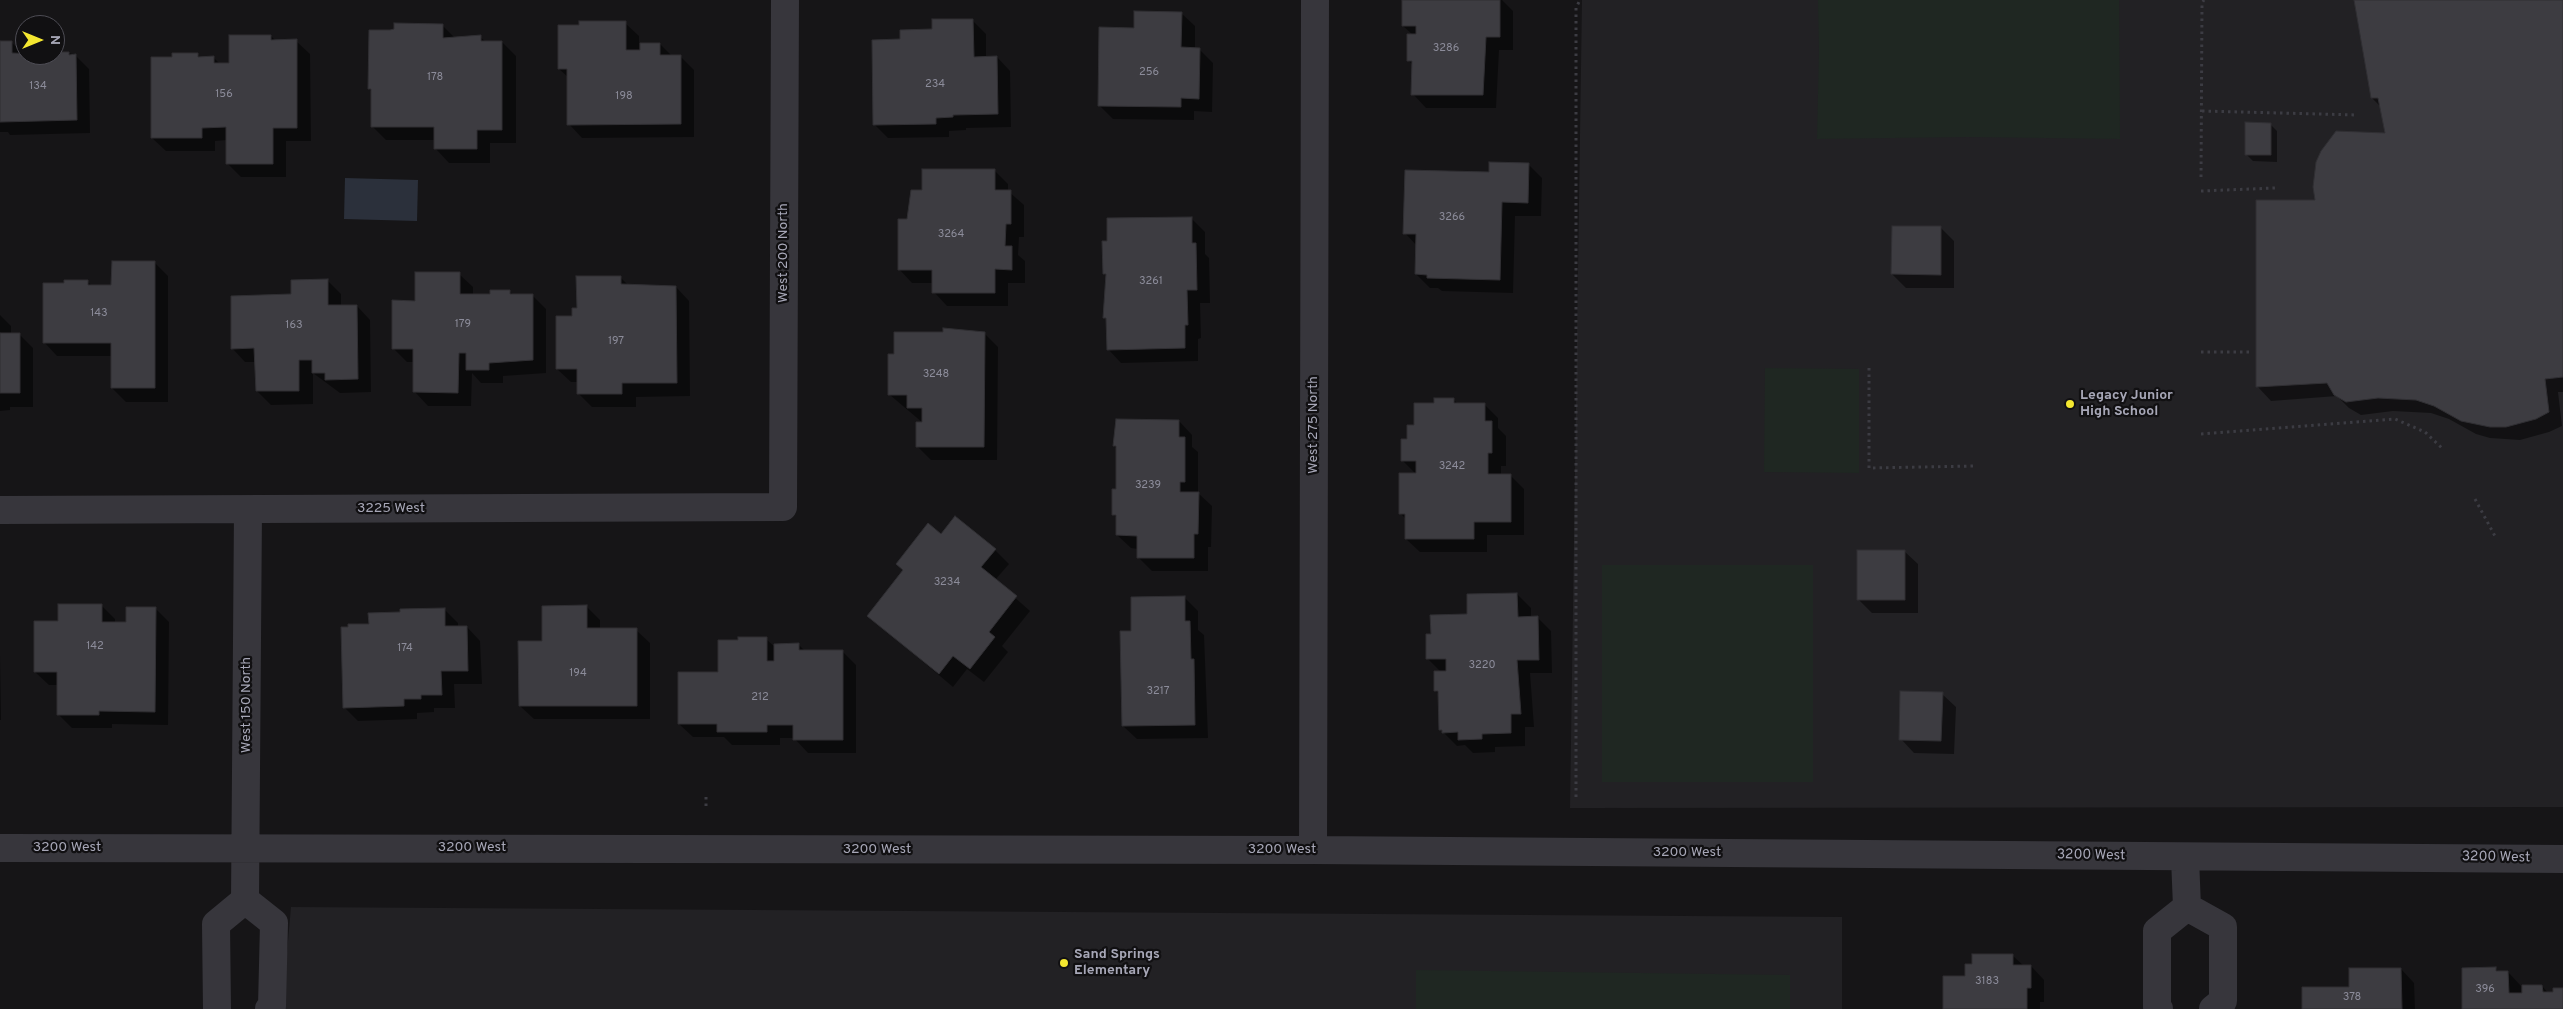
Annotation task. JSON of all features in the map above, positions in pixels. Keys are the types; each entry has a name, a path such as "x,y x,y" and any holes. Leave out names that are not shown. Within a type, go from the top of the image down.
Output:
{"street":[{"name":"West 200 North","path":"783,507 785,0"},
{"name":"West 275 North","path":"1313,850 1315,0"},
{"name":"3225 West","path":"0,510 783,507"},
{"name":"West 150 North","path":"245,900 247,848 248,510"},
{"name":"3200 West","path":"0,848 1313,850 2185,858 2563,859"},
{"path":"2185,858 2187,907"},
{"path":"217,1009 216,924 245,900 274,922 272,1006 269,1009"},
{"path":"2159,1009 2157,1007 2157,931 2187,907"},
{"path":"2187,907 2223,927 2223,1001 2213,1009"}],"path":[{"path":"1576,797 1576,8 1580,0"},
{"path":"2201,177 2202,3 2204,0"},
{"path":"2202,111 2357,115"},
{"path":"2201,191 2276,188"},
{"path":"2201,352 2251,352"},
{"path":"1869,368 1869,468 1973,466"},
{"path":"2201,434 2395,419 2426,432 2444,450"},
{"path":"2475,499 2496,538"},
{"path":"706,797 706,808"}],"shaded area":[{"name":"Legacy Junior High School","path":"1582,0 2563,0 2563,807 1570,808"},
{"path":"1818,0 2119,0 2120,139 1968,137 1817,139"},
{"path":"345,178 418,180 417,221 344,219"},
{"path":"1765,368 1859,369 1859,473 1764,472"},
{"path":"1602,565 1813,565 1813,782 1602,782"},
{"name":"Sand Springs Elementary","path":"291,907 1842,917 1842,1009 282,1009"},
{"path":"1416,970 1790,975 1790,1009 1416,1009"}],"building":[{"path":"1402,0 1500,0 1500,37 1486,37 1483,95 1411,95 1412,61 1407,61 1407,34 1416,34 1416,26 1402,26"},
{"path":"2354,0 2563,0 2563,377 2545,379 2549,412 2536,419 2506,427 2490,427 2461,421 2434,406 2416,400 2378,398 2346,402 2334,395 2327,383 2256,387 2256,200 2315,200 2313,187 2316,162 2321,151 2336,131 2385,133 2378,98 2371,98"},
{"path":"1134,11 1182,12 1181,47 1200,48 1199,99 1181,98 1181,107 1098,106 1099,27 1134,28"},
{"path":"932,19 973,19 974,57 997,56 998,114 953,115 953,117 936,118 936,124 873,125 872,40 900,39 900,30 932,29"},
{"path":"579,21 626,21 626,50 640,50 640,43 660,43 660,55 681,55 681,124 567,125 567,69 558,69 558,25 579,25"},
{"path":"394,23 443,24 443,38 481,35 481,41 502,41 502,130 477,130 477,149 434,149 434,127 371,127 371,89 368,89 369,30 394,29"},
{"path":"229,35 271,35 271,40 297,39 297,128 273,128 273,164 226,164 226,127 202,128 202,138 151,138 151,57 172,57 172,53 198,53 198,57 214,56 214,63 229,63"},
{"path":"0,41 12,41 15,65 65,65 65,52 69,52 69,55 76,54 77,120 0,122"},
{"path":"2245,122 2271,123 2271,155 2245,155"},
{"path":"1489,162 1529,163 1528,203 1502,202 1500,280 1427,278 1427,275 1415,274 1416,234 1403,234 1405,170 1489,172"},
{"path":"922,169 995,169 995,190 1011,190 1011,224 1006,224 1005,246 1012,246 1012,270 995,269 995,293 932,293 932,270 898,270 898,219 907,219 911,190 922,190"},
{"path":"1192,217 1192,243 1196,243 1197,290 1187,290 1188,325 1185,325 1185,348 1107,350 1106,318 1103,318 1106,274 1103,274 1102,241 1107,241 1107,218"},
{"path":"1892,226 1941,226 1941,275 1891,274"},
{"path":"112,261 155,261 155,388 111,388 111,343 43,343 43,283 64,283 64,280 88,280 88,285 111,285"},
{"path":"415,272 460,272 460,294 490,294 490,290 510,290 510,294 533,294 533,360 489,363 489,370 466,370 466,353 459,353 458,393 413,392 413,349 392,349 392,300 415,301"},
{"path":"576,276 621,276 621,284 676,286 677,383 622,383 622,394 577,394 577,369 556,369 556,316 572,316 572,308 577,308"},
{"path":"328,279 328,305 357,305 358,379 325,380 325,373 312,373 312,360 299,360 299,391 256,391 254,348 231,349 231,296 291,294 291,280"},
{"path":"943,328 985,332 984,447 916,447 916,422 922,422 922,408 907,408 907,395 888,395 888,354 894,354 894,332 943,332"},
{"path":"0,333 20,333 20,393 0,393"},
{"path":"1434,398 1454,398 1454,403 1485,403 1485,421 1492,421 1492,453 1488,453 1488,474 1511,474 1511,522 1474,522 1474,539 1405,539 1405,514 1399,514 1399,473 1416,473 1416,461 1401,461 1401,439 1407,439 1407,425 1414,425 1414,403 1434,403"},
{"path":"1116,419 1179,420 1179,437 1185,437 1185,482 1180,482 1180,492 1199,492 1198,534 1194,534 1194,558 1137,558 1137,536 1116,535 1116,515 1112,515 1112,489 1116,489 1116,446 1113,446"},
{"path":"955,516 996,549 981,567 1017,596 989,632 995,637 970,669 953,656 939,674 867,616 903,570 896,564 928,523 941,534"},
{"path":"1857,550 1905,550 1905,600 1857,600"},
{"path":"1517,593 1518,617 1538,616 1539,660 1517,660 1521,714 1511,714 1511,733 1482,734 1482,739 1458,740 1458,732 1442,733 1442,730 1439,730 1438,691 1434,691 1434,671 1446,671 1446,659 1426,659 1426,634 1431,634 1430,615 1467,614 1467,594"},
{"path":"1185,596 1185,621 1190,621 1191,659 1194,659 1195,725 1122,726 1120,631 1131,631 1131,597"},
{"path":"58,604 102,604 102,622 126,622 126,607 156,607 155,712 99,711 99,715 57,715 57,672 34,672 34,621 58,621"},
{"path":"587,605 587,628 637,628 637,706 519,706 518,641 542,641 542,606"},
{"path":"445,608 445,626 467,626 468,671 441,671 442,695 421,695 421,699 404,699 404,706 343,708 341,627 348,627 348,624 369,624 368,613 400,612 400,609"},
{"path":"738,637 767,637 767,661 774,661 774,644 799,643 799,650 843,650 843,740 793,740 793,725 767,725 767,732 717,732 717,724 678,724 678,672 718,672 718,640 738,640"},
{"path":"1900,691 1943,692 1941,741 1899,740"},
{"path":"1972,954 2013,954 2013,965 2031,965 2031,988 2027,988 2027,1009 1943,1009 1943,976 1965,976 1965,964 1972,964"},
{"path":"2496,967 2496,971 2508,971 2509,993 2522,993 2522,985 2542,985 2543,992 2553,992 2553,988 2563,988 2563,1009 2462,1009 2462,968"},
{"path":"2349,968 2401,968 2402,1009 2302,1009 2302,987 2349,987"}],"place":[{"name":"Legacy Junior High School","path":"2070,404"},
{"name":"Sand Springs Elementary","path":"1064,963"}]}
